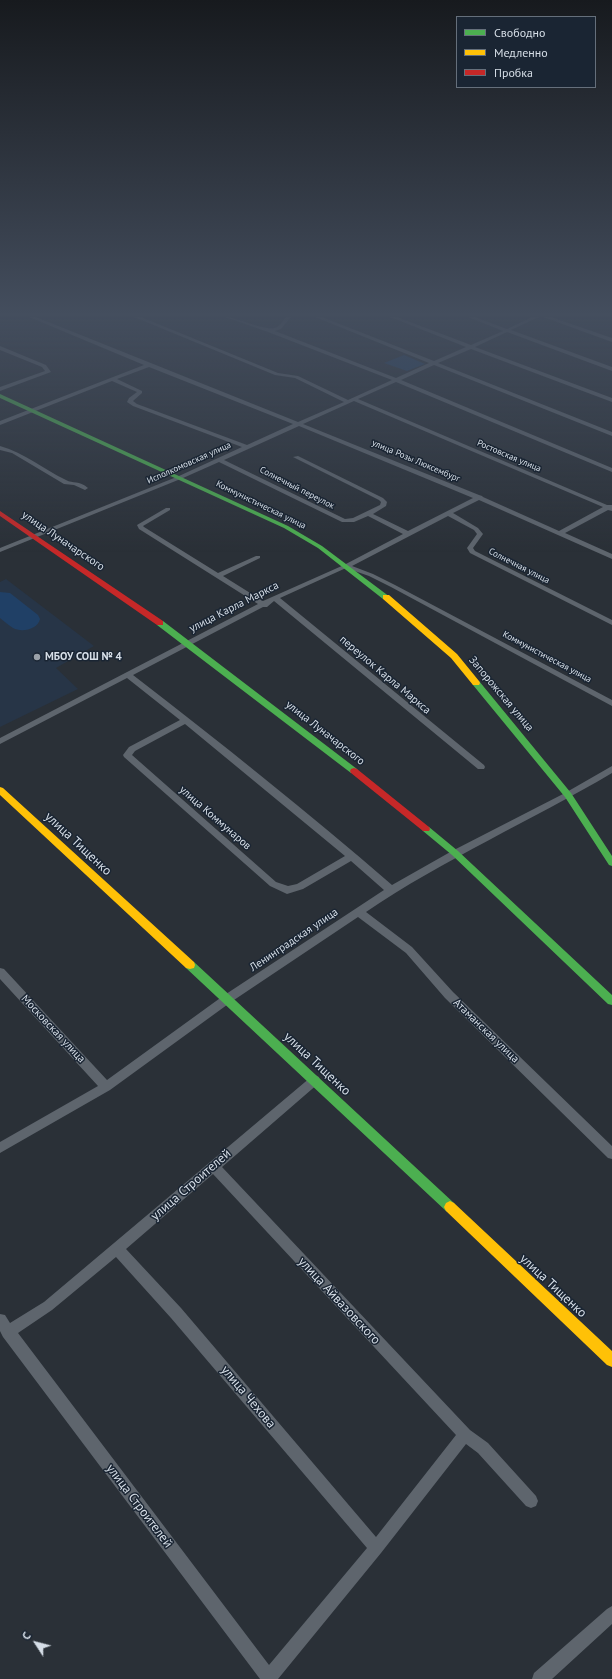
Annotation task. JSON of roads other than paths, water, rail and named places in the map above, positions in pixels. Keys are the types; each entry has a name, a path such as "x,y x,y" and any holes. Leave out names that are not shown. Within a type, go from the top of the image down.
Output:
{"street":[{"path":"0,423 69,395"},
{"path":"136,395 130,402 247,448"},
{"name":"улица Розы Люксембург","path":"227,395 480,497 612,557"},
{"name":"Ростовская улица","path":"339,395 610,507"},
{"name":"Исполкомовская улица","path":"0,550 180,477 365,395"},
{"path":"433,395 612,470"},
{"path":"513,395 612,434"},
{"path":"599,395 612,400"},
{"name":"Коммунистическая улица","path":"0,396 180,477 286,527 320,547 346,566 371,575 393,586 612,703"},
{"path":"0,448 14,452 66,483 75,483 85,488"},
{"path":"296,458 381,499 384,502 383,506 368,514"},
{"name":"Солнечный переулок","path":"219,460 344,521 354,520 368,514"},
{"name":"улица Карла Маркса","path":"0,741 275,598 346,566 480,497"},
{"path":"560,533 610,507"},
{"path":"168,509 140,525 141,528 264,605"},
{"name":"улица Луначарского","path":"0,513 101,581 310,736 455,853 612,1001"},
{"name":"Солнечная улица","path":"448,513 476,529 480,534 470,548 472,552 612,623"},
{"path":"368,514 408,534"},
{"path":"218,576 258,557"},
{"name":"Запорожская улица","path":"346,566 416,622 454,656 568,795 612,863"},
{"name":"переулок Карла Маркса","path":"275,598 481,767"},
{"path":"127,674 186,720 352,856 391,890"},
{"name":"улица Коммунаров","path":"186,720 132,749 127,755 136,765 273,884 287,890 300,886 352,856"},
{"name":"Ленинградская улица","path":"0,1148 106,1087 227,999 391,890 455,853 568,795 612,769"},
{"name":"улица Тищенко","path":"0,790 315,1080 612,1360"},
{"name":"Атаманская улица","path":"358,911 409,950 450,995 612,1154"},
{"name":"Московская улица","path":"0,972 106,1087"},
{"name":"улица Строителей","path":"269,1678 4,1326 48,1306 315,1080"},
{"name":"улица Айвазовского","path":"213,1166 465,1435 483,1448 531,1501"},
{"name":"улица Чехова","path":"117,1249 176,1313 376,1548"},
{"path":"269,1678 376,1548 465,1435"},
{"path":"540,1679 612,1614"}],"place":[{"name":"МБОУ СОШ № 4","path":"37,657"}]}
